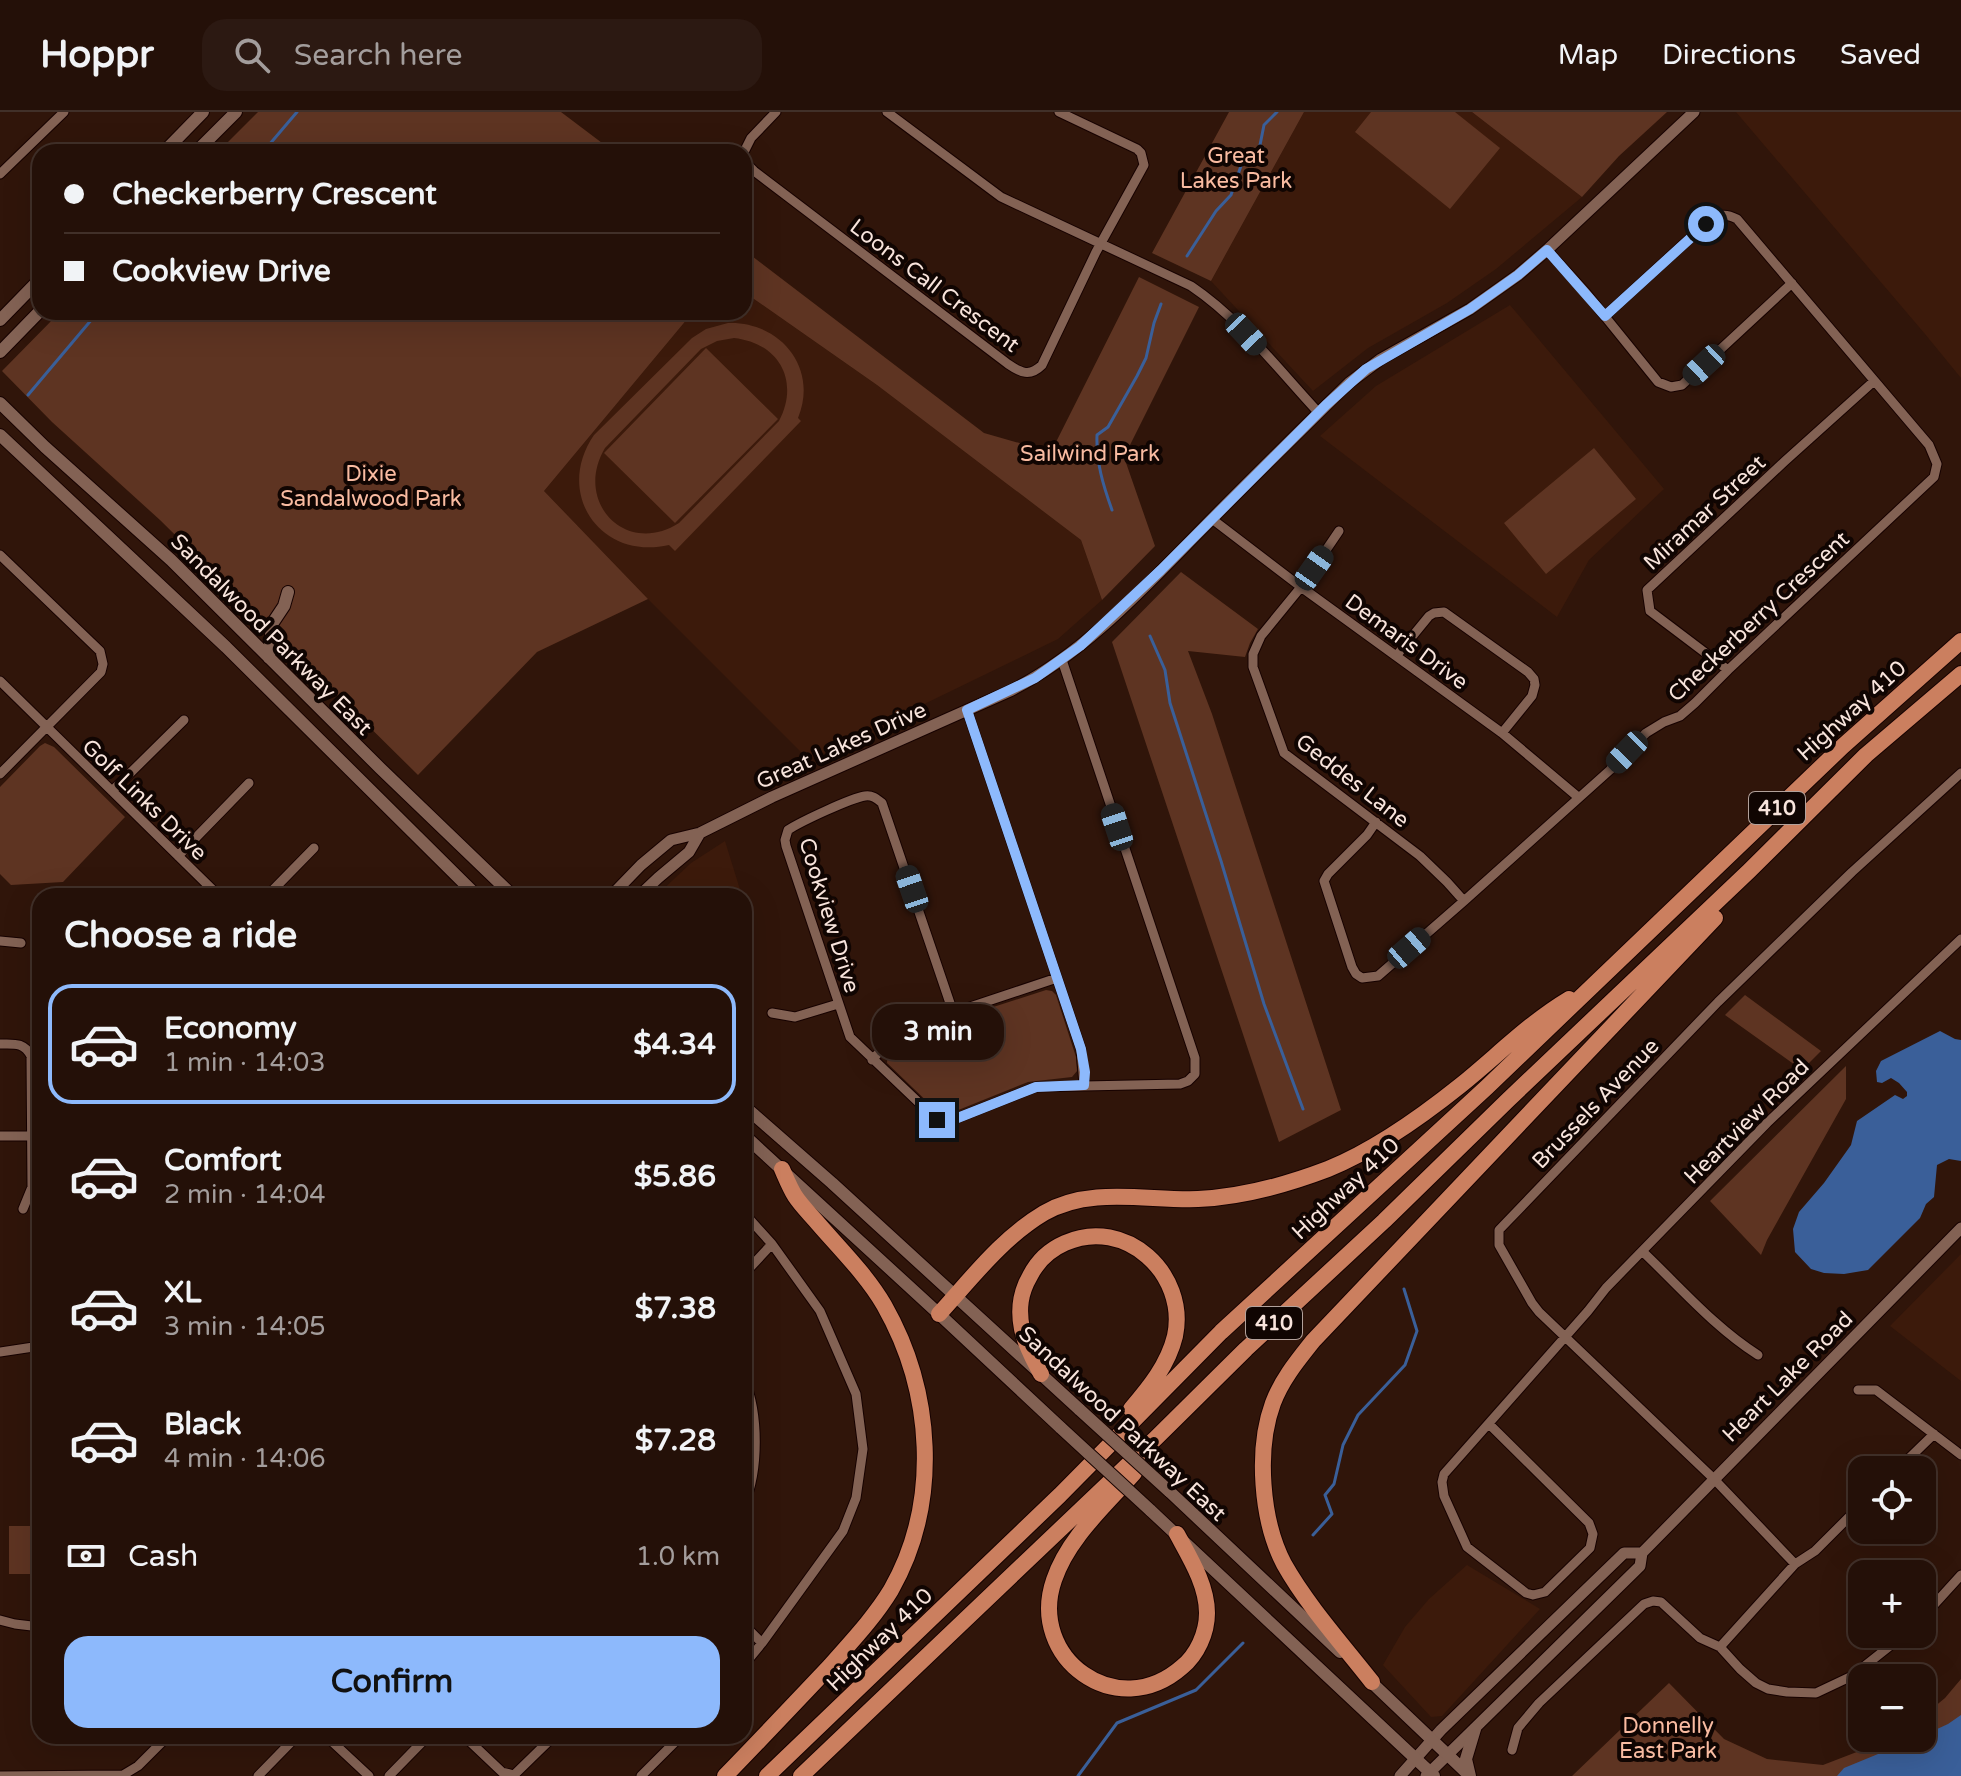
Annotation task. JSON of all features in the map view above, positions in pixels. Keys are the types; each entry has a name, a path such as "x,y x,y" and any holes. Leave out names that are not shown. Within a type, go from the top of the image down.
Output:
{"highway":[{"name":"Highway 410","path":"767,1776 1060,1495 1221,1332 1487,1087 1843,746 1961,641"},
{"name":"Highway 410","path":"801,1776 1246,1349 1384,1221 1866,755 1961,674"},
{"path":"1372,1682 1298,1586 1275,1542 1265,1496 1263,1453 1269,1415 1281,1387 1313,1341 1723,909 1749,871"},
{"path":"939,1314 990,1258 1023,1227 1047,1211 1106,1196 1197,1199 1241,1195 1285,1184 1359,1153 1403,1127 1460,1086 1541,1016 1598,981"},
{"path":"725,1776 869,1622 891,1589 907,1553 922,1495 925,1431 916,1383 904,1345 883,1303 794,1196 782,1169"},
{"path":"1041,1374 1025,1341 1019,1313 1020,1299 1038,1262 1064,1243 1082,1237 1108,1236 1144,1252 1162,1272 1173,1294 1177,1314 1171,1348 1150,1386 1070,1474 1060,1495"},
{"path":"1156,1438 1148,1458 1078,1536 1053,1582 1052,1628 1067,1658 1088,1678 1117,1689 1147,1687 1175,1674 1194,1655 1205,1626 1206,1603 1197,1571 1177,1534"}],"main road":[{"path":"172,144 203,112"},
{"path":"204,144 236,112"},
{"path":"0,320 32,287"},
{"path":"0,352 32,319"},
{"name":"Sandalwood Parkway East","path":"0,403 171,560 505,888"},
{"name":"Sandalwood Parkway East","path":"0,435 226,647 469,888"},
{"path":"269,658 272,624 284,606 288,592"},
{"path":"226,647 243,633"},
{"name":"Sandalwood Parkway East","path":"752,1113 1169,1491 1470,1776"},
{"name":"Sandalwood Parkway East","path":"752,1142 1177,1534 1430,1775"},
{"path":"1470,1776 1466,1759 1475,1729"}],"street":[{"path":"0,174 64,112"},
{"name":"Loons Call Crescent","path":"748,144 776,112"},
{"path":"887,112 1001,197 1191,286 1208,297 1318,412"},
{"path":"1059,112 1133,147 1143,157 1142,171 1100,244"},
{"name":"Great Lakes Drive","path":"619,888 671,840 700,833 772,797 1025,684 1062,660 1123,606 1318,412 1366,369 1470,309 1518,275 1694,112"},
{"name":"Loons Call Crescent","path":"752,169 1008,364 1025,373 1042,365 1100,244"},
{"name":"Checkerberry Crescent","path":"1376,822 1324,881 1352,967 1362,978 1378,976 1610,770 1646,733 1680,716 1934,477 1937,464 1929,445 1737,219 1729,215 1711,219 1605,316"},
{"path":"1547,250 1658,382 1671,387 1682,385 1792,283"},
{"name":"Miramar Street","path":"1728,670 1650,611 1647,590 1874,381"},
{"name":"Demaris Drive","path":"1212,519 1502,733 1578,797"},
{"name":"Geddes Lane","path":"1339,531 1301,587 1256,644 1253,667 1284,753 1420,856 1464,901"},
{"path":"0,555 100,651 103,658 101,672 0,774"},
{"path":"1397,655 1429,616 1444,612 1528,672 1534,679 1532,696 1502,733"},
{"name":"Cookview Drive","path":"953,1012 885,807 878,799 867,795 788,830 785,840 850,1037 937,1120 950,1121 1036,1087 1180,1084 1195,1074 1196,1062 1062,660"},
{"name":"Golf Links Drive","path":"0,681 211,888"},
{"path":"967,710 1081,1049 1084,1085"},
{"path":"112,791 184,720"},
{"name":"Brussels Avenue","path":"1795,1564 1714,1479 1532,1303 1499,1245 1498,1236 1502,1225 1718,1002 1852,872 1961,773"},
{"path":"178,856 249,783"},
{"name":"Great Lakes Drive","path":"647,888 689,852 700,833"},
{"path":"275,888 314,848"},
{"name":"Heartview Road","path":"1489,1424 1593,1529 1590,1548 1553,1585 1539,1594 1533,1595 1520,1589 1467,1547 1444,1496 1444,1474 1606,1288 1767,1123 1961,939"},
{"path":"0,941 21,943"},
{"path":"872,1060 904,1029 1057,978"},
{"path":"772,1013 795,1017 838,1004"},
{"path":"0,1044 21,1045 31,1056 32,1187 23,1209"},
{"path":"0,1136 32,1136"},
{"path":"752,1222 772,1244 820,1311 856,1394 863,1449 856,1498 843,1531 752,1655"},
{"name":"Heart Lake Road","path":"1430,1775 1447,1754 1640,1566 1642,1553 1961,1228"},
{"path":"752,1265 772,1244"},
{"path":"1642,1251 1708,1316 1758,1355"},
{"path":"0,1352 32,1347"},
{"path":"1858,1390 1876,1390 1961,1455"},
{"path":"752,1408 755,1464 752,1475"},
{"path":"1911,1456 1934,1434"},
{"path":"1720,1647 1795,1564 1815,1551 1848,1518"},
{"name":"Heart Lake Road","path":"1400,1776 1432,1740 1624,1553 1642,1553"},
{"path":"1936,1603 1961,1575"},
{"path":"1512,1750 1518,1728 1539,1703 1644,1604 1653,1601 1661,1602 1700,1638 1720,1647 1756,1683 1768,1689 1816,1693 1852,1676 1887,1648"},
{"path":"0,1620 32,1626"},
{"path":"752,1633 762,1643"},
{"path":"0,1776 123,1775 138,1766 160,1744"},
{"path":"258,1776 289,1744"},
{"path":"335,1744 369,1776"},
{"path":"389,1776 420,1744"},
{"path":"472,1744 497,1768 514,1775 546,1744"},
{"path":"641,1776 673,1744"}],"shaded area":[{"path":"1304,112 1472,112 1582,197 1496,269 1447,303 1368,348 1313,391 1211,281"},
{"path":"1736,112 1961,112 1961,378 1925,334"},
{"path":"752,298 877,385 1081,540 1102,600 1058,639 809,760 544,491 686,320 752,320"},
{"path":"1510,305 1664,489 1589,560 1557,617 1320,436 1376,386"},
{"path":"725,841 740,888 664,888 691,863"},
{"path":"1961,1254 1961,1381 1890,1326"},
{"path":"1467,1565 1540,1609 1442,1716 1431,1717 1383,1665 1405,1627 1429,1599"}],"green space":[{"path":"258,112 561,112 603,144 226,144"},
{"name":"Great Lakes Park","path":"1229,112 1304,112 1211,281 1152,253"},
{"path":"1371,112 1455,112 1500,148 1450,209 1355,132"},
{"path":"1472,112 1667,112 1619,156 1582,197"},
{"name":"Sailwind Park","path":"752,256 984,433 1051,452 1139,277 1199,307 1124,457 1155,546 1102,600 1081,540 877,385 752,298"},
{"name":"Dixie Sandalwood Park","path":"52,320 686,320 544,491 648,599 537,652 418,775 160,520 52,422 2,371"},
{"path":"728,323 747,324 778,339 799,365 803,381 803,399 798,418 801,421 675,551 669,545 644,547 623,543 604,533 591,518 582,500 579,479 583,457 594,435 692,338 706,329","holes":["734,338 750,341 774,356 786,378 785,406 779,421 679,523 659,532 641,533 624,528 610,518 600,504 596,487 597,468 605,448 701,349 717,341"]},
{"path":"706,348 778,419 675,523 604,453"},
{"path":"1594,448 1636,499 1546,574 1504,523"},
{"path":"1181,572 1258,629 1245,657 1188,651 1212,714 1341,1110 1279,1142 1112,642"},
{"path":"45,743 54,747 125,817 63,882 11,885 0,874 0,787"},
{"path":"1046,990 1056,995 1076,1057 1077,1071 1072,1077 1028,1082 946,1115 938,1112 887,1063 888,1053 910,1034"},
{"path":"1745,995 1821,1051 1802,1070 1725,1015"},
{"path":"1846,1066 1846,1099 1761,1255 1710,1201"},
{"path":"9,1526 32,1526 32,1574 9,1574"},
{"name":"Donnelly East Park","path":"1961,1679 1961,1776 1572,1776 1669,1683 1724,1739 1767,1759 1823,1765 1857,1752 1936,1752 1936,1705"}],"water":[{"path":"1940,1031 1961,1040 1961,1161 1949,1159 1937,1165 1934,1197 1926,1204 1920,1218 1868,1270 1844,1274 1811,1269 1795,1252 1793,1229 1799,1212 1851,1145 1857,1121 1895,1095 1903,1099 1907,1096 1899,1083 1891,1078 1877,1082 1876,1071 1881,1061"},
{"path":"1961,1715 1961,1776 1837,1776 1844,1768 1883,1752 1936,1752 1936,1730"}],"waterway":[{"path":"270,144 297,112"},
{"path":"1187,256 1216,211 1231,195 1243,160 1259,150 1264,125 1277,112"},
{"path":"1112,510 1101,473 1097,435 1108,427 1146,358 1161,304"},
{"path":"28,395 91,320"},
{"path":"1150,636 1165,670 1170,703 1264,1004 1303,1109"},
{"path":"1313,1535 1332,1514 1325,1495 1334,1484 1343,1445 1358,1415 1405,1365 1417,1331 1404,1289"},
{"path":"1078,1776 1117,1723 1196,1690 1243,1643"}],"route":[{"path":"937,1120 950,1121 1036,1087 1084,1085 1085,1072 1081,1049 967,710 1035,678 1080,646 1349,383 1381,359 1470,309 1547,250 1605,316 1706,224"}]}
